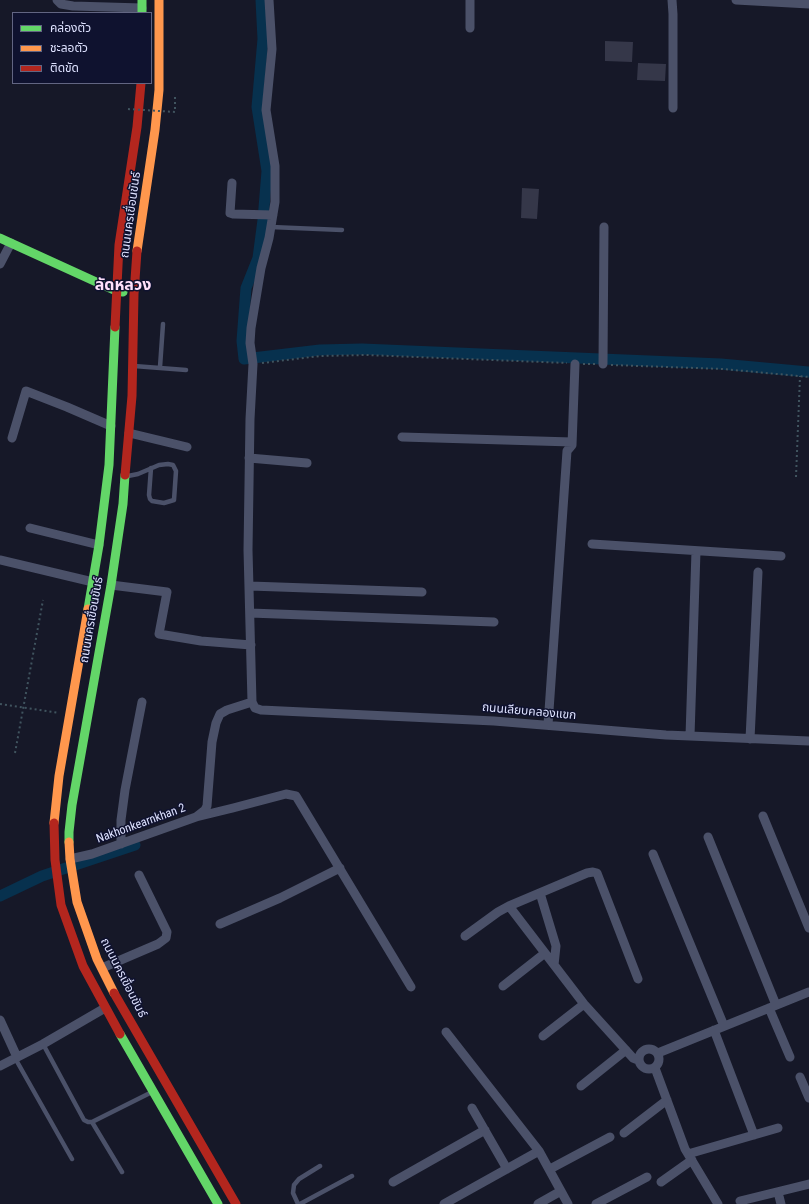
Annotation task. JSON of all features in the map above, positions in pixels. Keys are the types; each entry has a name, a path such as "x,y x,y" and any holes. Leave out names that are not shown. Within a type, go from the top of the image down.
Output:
{"main road":[{"name":"ถนนนครเขื่อนขันธ์","path":"159,0 159,90 155,130 137,247 134,294 123,366 111,426 106,488 99,545 56,796 54,846 56,876 62,905 70,932 83,966 105,1008 218,1204"},
{"name":"ถนนนครเขื่อนขันธ์","path":"141,84 137,127 119,245 116,291 129,433 126,477 120,525 72,804 70,859 77,902 85,926 113,991 177,1099 236,1204"},
{"path":"0,238 116,291 134,294"},
{"path":"78,669 95,672"},
{"path":"163,1107 177,1099"}],"street":[{"path":"57,0 61,4 73,6 142,7"},
{"path":"266,214 275,202 276,166 266,110 272,50 269,0"},
{"path":"470,0 470,28"},
{"path":"672,0 673,108"},
{"path":"736,0 809,4"},
{"path":"232,183 230,212 232,214 266,214"},
{"path":"252,702 248,550 252,364 250,343 261,268 271,227 266,214"},
{"path":"603,360 604,227"},
{"path":"0,264 11,243"},
{"path":"548,725 566,459 567,451 572,445 575,364"},
{"path":"12,438 26,391 111,426"},
{"path":"129,433 187,447"},
{"path":"402,437 572,442"},
{"path":"249,458 307,463"},
{"path":"30,528 99,545"},
{"path":"592,544 781,556"},
{"path":"690,736 696,551"},
{"path":"0,560 93,582"},
{"path":"750,739 758,572"},
{"path":"110,585 167,592 159,634 201,641 251,645"},
{"path":"250,586 422,592"},
{"path":"250,613 494,622"},
{"path":"121,844 121,820 125,790 142,702"},
{"name":"ถนนเลียบคลองแขก","path":"252,702 255,708 261,710 494,721 690,736 809,741"},
{"name":"Nakhonkearnkhan 2","path":"70,859 92,854 196,817 204,810 206,806 212,742 216,723 220,714 227,710 252,702"},
{"path":"196,817 286,794 296,796 411,987"},
{"path":"763,816 809,928"},
{"path":"708,837 790,1057"},
{"path":"653,854 724,1026"},
{"path":"220,924 280,898 340,868"},
{"path":"465,936 498,912 509,906 587,873 593,872 597,873 638,979"},
{"path":"102,968 158,944 166,938 167,932 139,875"},
{"path":"540,893 556,946 554,966"},
{"path":"509,906 584,1004 633,1058 638,1060 644,1069 651,1069 659,1063 659,1056 658,1053 652,1049 646,1049 640,1053 638,1060"},
{"path":"503,986 545,954"},
{"path":"658,1053 809,992"},
{"path":"543,1036 584,1004"},
{"path":"0,1066 43,1044 105,1008"},
{"path":"0,1020 16,1058"},
{"path":"714,1030 754,1135"},
{"path":"446,1032 540,1151 568,1204"},
{"path":"581,1086 626,1050"},
{"path":"654,1068 690,1157 718,1204"},
{"path":"800,1076 809,1098"},
{"path":"624,1133 666,1100"},
{"path":"472,1108 507,1169"},
{"path":"662,1182 690,1157 778,1128"},
{"path":"393,1182 485,1130"},
{"path":"550,1169 610,1137"},
{"path":"444,1204 540,1151"},
{"path":"596,1204 647,1177"},
{"path":"740,1201 809,1184"},
{"path":"538,1204 561,1191"},
{"path":"778,1192 781,1204"}],"lane":[{"path":"271,227 342,230"},
{"path":"160,367 163,324"},
{"path":"123,366 160,367 186,370"},
{"path":"126,477 138,474 151,468 159,465 173,465 176,471 174,500 164,503 152,501 149,495 151,468"},
{"path":"43,1044 84,1120 88,1122 92,1122 154,1091"},
{"path":"16,1058 72,1159"},
{"path":"92,1122 122,1172"},
{"path":"320,1166 299,1179 294,1185 293,1193 299,1204 352,1176"}],"path":[{"path":"128,109 176,112 175,98"},
{"path":"252,364 320,356 366,355 575,364 603,360 809,377"},
{"path":"796,477 800,376"},
{"path":"15,753 43,600"},
{"path":"0,704 70,715"}],"building":[{"path":"605,41 633,42 632,62 605,61"},
{"path":"638,63 666,64 665,81 637,80"},
{"path":"522,188 539,189 537,219 521,218"}],"waterway":[{"path":"261,0 263,39 257,107 267,171 258,258 246,288 242,341 244,359 320,350 362,349 721,364 809,372"},
{"path":"0,896 42,876 135,845"}],"traffic: fast":[{"path":"142,0 142,12"},
{"path":"0,238 116,291 123,292"},
{"path":"88,609 99,545 109,465 115,327"},
{"path":"69,842 72,805 111,585 123,504 125,475"},
{"path":"120,1034 218,1204"}],"traffic: slow":[{"path":"137,251 155,130 159,90 159,0"},
{"path":"54,823 59,776 88,609"},
{"path":"69,842 70,859 77,902 97,959 114,993"}],"traffic: jam":[{"path":"115,327 119,245 137,127 141,84"},
{"path":"125,475 132,396 134,294 137,251"},
{"path":"54,823 55,860 61,905 83,966 120,1034"},
{"path":"114,993 236,1204"}],"district":[{"name":"ลัดหลวง","path":"123,286"}]}
